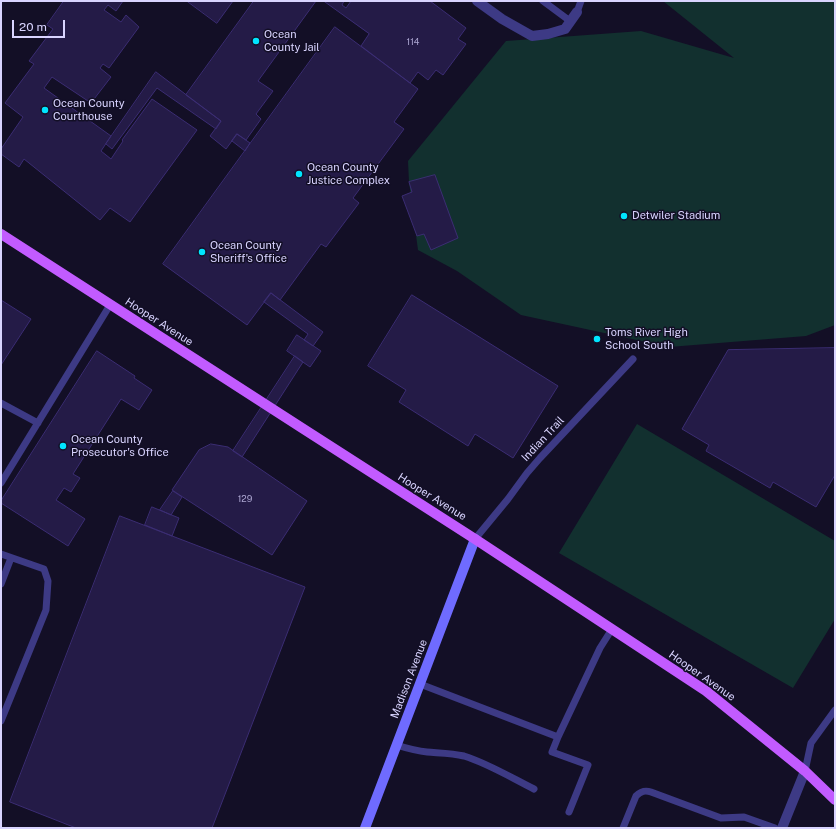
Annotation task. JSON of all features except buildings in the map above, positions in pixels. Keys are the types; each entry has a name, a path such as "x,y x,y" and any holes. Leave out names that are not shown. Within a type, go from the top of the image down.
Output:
{"main road":[{"name":"Hooper Avenue","path":"1,234 475,538 706,690 805,771 835,800"}],"street":[{"path":"477,1 502,19 532,36 548,34 565,29 577,12"},
{"name":"Madison Avenue","path":"365,828 475,538"},
{"path":"782,828 805,771"}],"lane":[{"path":"543,1 570,21"},
{"path":"577,12 581,1"},
{"path":"1,483 110,305"},
{"name":"Indian Trail","path":"475,538 540,458 633,359"},
{"path":"1,403 38,423"},
{"path":"1,554 44,569 48,581 46,610 1,721"},
{"path":"1,584 11,558"},
{"path":"569,812 588,765 552,752 600,648 612,629"},
{"path":"420,684 558,737"},
{"path":"805,771 811,743 835,710"},
{"path":"396,745 425,752 453,754 473,759 534,789"},
{"path":"623,828 636,796 645,791 721,818 744,817 775,828"}],"green space":[{"name":"Detwiler Stadium","path":"663,1 835,1 835,325 806,336 669,347 521,315 457,271 418,250 409,182 408,161 506,41 641,31 734,58"},
{"path":"637,424 835,541 835,619 793,688 559,553"}],"place":[{"name":"Ocean County Jail","path":"256,41"},
{"name":"Ocean County Courthouse","path":"45,110"},
{"name":"Ocean County Justice Complex","path":"299,174"},
{"name":"Detwiler Stadium","path":"624,216"},
{"name":"Ocean County Sheriff's Office","path":"202,252"},
{"name":"Toms River High School South","path":"597,339"},
{"name":"Ocean County Prosecutor's Office","path":"63,446"}]}
